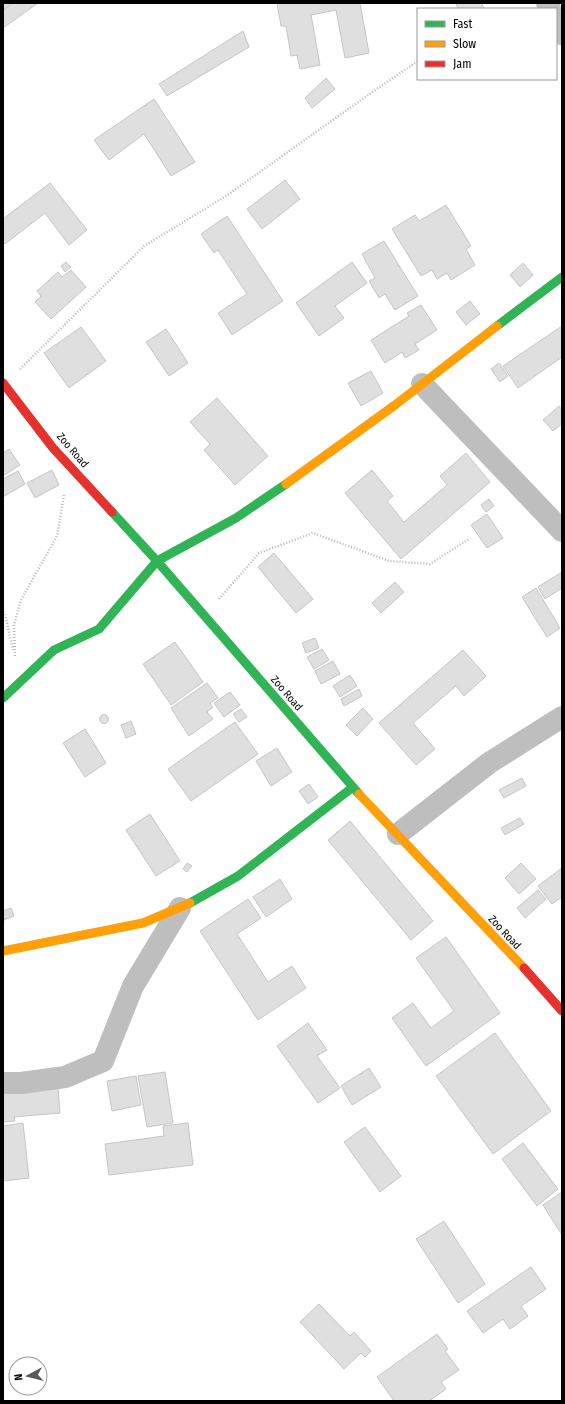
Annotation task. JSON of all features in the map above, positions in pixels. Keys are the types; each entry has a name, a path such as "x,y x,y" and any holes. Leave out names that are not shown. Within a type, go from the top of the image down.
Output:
{"street":[{"path":"557,24 562,34"},
{"path":"6,696 54,650 99,629 157,561 236,518 303,472 422,384 562,277"},
{"name":"Zoo Road","path":"3,384 53,448 157,561 353,787 562,1011"},
{"path":"422,384 562,531"},
{"path":"398,834 489,763 562,717"},
{"path":"3,951 143,923 195,901 238,876 353,787"},
{"path":"3,1083 21,1083 65,1077 103,1061 133,986 180,908"}],"path":[{"path":"3,384 144,246 226,196 417,62"},
{"path":"6,696 15,656 14,625 19,606 56,536 70,466"},
{"path":"205,616 259,553 313,533 389,561 430,564 469,540"},
{"path":"3,612 5,614 15,656"}],"building":[{"path":"3,3 13,3 3,10"},
{"path":"3,3 38,3 3,28"},
{"path":"277,3 360,3 369,53 345,58 336,10 311,15 320,65 300,69 297,55 291,56 286,26 281,26"},
{"path":"456,3 482,3 484,8 458,8"},
{"path":"243,31 249,47 167,96 159,84"},
{"path":"326,78 335,89 312,108 305,98"},
{"path":"154,99 195,162 171,176 144,134 109,160 94,140"},
{"path":"285,180 300,199 262,229 247,209"},
{"path":"50,183 87,230 69,245 45,213 5,244 3,242 3,219"},
{"path":"446,205 471,246 466,249 475,265 451,280 447,273 437,279 432,270 421,276 392,229 415,215 419,221"},
{"path":"227,216 283,301 232,335 218,313 247,294 218,250 214,253 201,234"},
{"path":"384,241 418,296 395,310 385,294 379,298 369,281 375,278 362,254"},
{"path":"66,262 71,267 65,272 61,266"},
{"path":"352,262 367,283 335,306 344,318 319,336 296,303"},
{"path":"523,263 533,275 520,287 510,275"},
{"path":"71,270 86,287 51,319 35,302 41,296 37,291 58,272 62,277"},
{"path":"470,301 480,314 466,325 456,312"},
{"path":"421,305 437,330 415,344 419,350 405,358 402,352 385,363 371,340 409,316 407,313"},
{"path":"562,326 562,357 518,388 503,366"},
{"path":"81,327 106,361 69,388 44,353"},
{"path":"166,329 188,363 169,376 146,342"},
{"path":"499,363 508,376 500,382 491,369"},
{"path":"371,371 383,393 361,406 348,383"},
{"path":"217,398 268,456 235,485 204,450 210,444 190,422"},
{"path":"559,406 562,410 562,424 553,431 543,420"},
{"path":"9,449 20,465 3,476 3,453"},
{"path":"466,453 490,482 401,559 345,493 372,470 393,496 387,501 404,522 447,485 440,476"},
{"path":"52,470 59,485 35,498 27,483"},
{"path":"18,471 25,484 3,497 3,479"},
{"path":"489,499 494,506 486,512 481,505"},
{"path":"487,514 503,538 487,548 471,525"},
{"path":"274,553 313,599 296,613 258,567"},
{"path":"562,572 562,588 545,599 538,587"},
{"path":"395,582 404,592 381,613 372,603"},
{"path":"536,588 560,628 547,637 522,597"},
{"path":"315,638 319,648 306,653 302,643"},
{"path":"175,642 203,682 171,705 143,664"},
{"path":"322,649 329,660 314,669 307,657"},
{"path":"463,650 486,676 464,696 456,686 413,723 435,749 416,765 379,723"},
{"path":"333,661 340,674 321,684 315,671"},
{"path":"350,675 357,686 340,697 333,686"},
{"path":"207,683 218,698 210,703 213,707 207,712 213,719 189,736 171,708"},
{"path":"359,689 362,696 344,706 341,699"},
{"path":"230,692 240,705 224,717 214,703"},
{"path":"363,708 373,719 357,736 346,725"},
{"path":"241,709 247,717 239,722 233,714"},
{"path":"104,714 109,719 104,724 99,719"},
{"path":"131,721 136,734 126,738 121,725"},
{"path":"235,722 258,754 191,801 168,769"},
{"path":"85,729 106,763 85,777 63,743"},
{"path":"277,748 292,772 271,786 256,761"},
{"path":"522,778 526,786 504,798 499,790"},
{"path":"309,784 318,797 308,804 299,791"},
{"path":"150,814 180,861 156,876 126,830"},
{"path":"520,818 524,824 505,835 501,828"},
{"path":"350,821 433,921 411,940 328,840"},
{"path":"187,863 192,866 187,872 183,869"},
{"path":"521,863 536,879 519,894 505,878"},
{"path":"562,868 562,897 552,904 538,886"},
{"path":"280,879 292,899 266,917 253,897"},
{"path":"538,890 546,899 525,918 517,908"},
{"path":"248,899 261,918 237,934 268,982 292,966 306,988 258,1020 200,931"},
{"path":"11,908 14,916 4,920 3,911"},
{"path":"446,937 500,1013 426,1066 392,1018 413,1003 431,1028 454,1011 416,958"},
{"path":"308,1023 327,1050 317,1056 340,1088 318,1103 277,1046"},
{"path":"495,1033 551,1111 493,1154 436,1076"},
{"path":"369,1068 381,1087 352,1105 341,1086"},
{"path":"165,1072 173,1123 147,1127 138,1076"},
{"path":"136,1076 141,1105 112,1111 107,1081"},
{"path":"58,1088 60,1113 14,1117 15,1121 3,1122 3,1093"},
{"path":"23,1123 29,1178 3,1181 3,1126"},
{"path":"188,1123 193,1165 109,1175 105,1144 164,1136 163,1126"},
{"path":"365,1127 401,1176 380,1192 344,1142"},
{"path":"523,1143 558,1189 537,1206 502,1159"},
{"path":"562,1192 562,1235 543,1205"},
{"path":"444,1221 485,1284 458,1303 416,1239"},
{"path":"531,1267 546,1289 521,1306 528,1316 510,1329 503,1319 483,1333 467,1311"},
{"path":"319,1304 350,1336 354,1332 371,1351 365,1357 361,1353 344,1369 300,1322"},
{"path":"437,1334 448,1349 445,1351 459,1370 441,1382 446,1389 429,1401 394,1401 377,1377"}],"traffic: fast":[{"path":"497,326 562,277"},
{"path":"3,698 54,650 99,629 157,561 236,518 286,484"},
{"path":"112,512 157,561 359,794"},
{"path":"190,903 238,876 353,787"}],"traffic: slow":[{"path":"286,484 395,405 497,326"},
{"path":"359,794 524,968"},
{"path":"3,951 143,923 190,903"}],"traffic: jam":[{"path":"3,383 53,448 112,512"},
{"path":"524,968 562,1011"}]}
